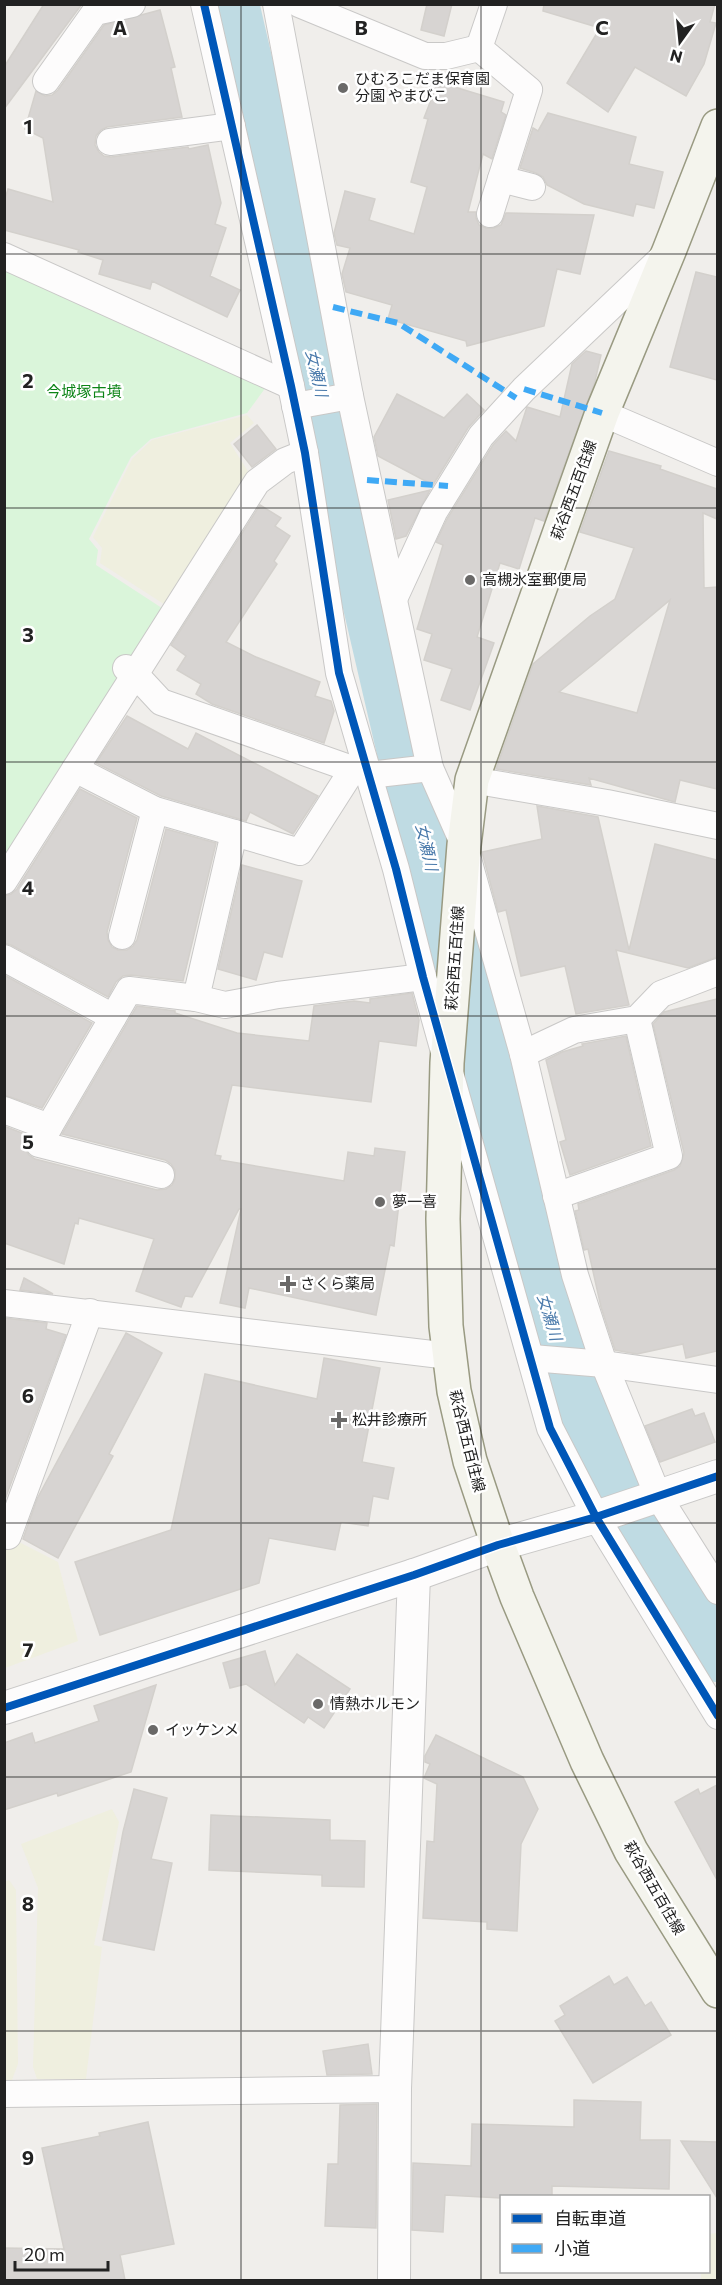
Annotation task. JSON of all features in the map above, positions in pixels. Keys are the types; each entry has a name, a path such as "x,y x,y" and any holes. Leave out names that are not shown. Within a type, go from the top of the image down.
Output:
{"main road":[{"name":"萩谷西五百住線","path":"717,126 669,251 602,413 472,780 462,861 447,1063 443,1219 445,1306 456,1403 470,1461 498,1545 517,1597 587,1761 631,1851 717,1991"}],"street":[{"path":"46,81 95,12 132,4"},
{"path":"204,4 293,396 339,673 396,869 423,977 550,1428 717,1716"},
{"path":"276,4 350,396 430,768 523,1054 574,1275 598,1364 651,1498 717,1592"},
{"path":"299,4 425,56 446,56 479,48"},
{"path":"479,48 494,4"},
{"path":"479,48 529,90 490,214"},
{"path":"110,142 232,126"},
{"path":"501,179 532,187"},
{"path":"394,599 434,512 481,436 524,389 669,251"},
{"path":"4,256 293,396 350,396"},
{"path":"602,413 717,464"},
{"path":"4,881 75,769 130,671 257,482 285,461 304,453"},
{"path":"130,671 160,702 367,772 430,768"},
{"path":"75,769 155,810 300,852 367,772"},
{"path":"472,780 607,803 717,826"},
{"path":"123,936 155,810"},
{"path":"196,998 234,833"},
{"path":"4,958 113,1017"},
{"path":"523,1054 574,1030 637,1019 661,994 717,972"},
{"path":"161,1175 39,1144 129,990 196,998 225,1005 423,977"},
{"path":"556,1196 669,1156 637,1019"},
{"path":"4,1110 49,1127"},
{"path":"4,1303 449,1356"},
{"path":"8,1536 90,1312"},
{"path":"532,1358 598,1364 717,1380"},
{"path":"4,1708 414,1575 498,1545 601,1515 717,1476"},
{"path":"394,2280 395,2089 414,1575"},
{"path":"4,2094 395,2089"}],"green space":[{"name":"今城塚古墳","path":"5,269 266,387 247,413 151,439 131,457 89,539 98,550 96,565 168,612 5,870"},
{"path":"247,415 254,423 230,443 251,476 167,606 100,563 102,548 93,537 132,459 152,440"},
{"path":"5,1538 21,1543 58,1562 78,1641 5,1668"},
{"path":"112,1809 119,1822 94,1945 102,1947 86,2079 37,2079 33,2067 38,1888 21,1844"},
{"path":"9,1880 16,1890 18,2064 12,2080 5,2081 4,1882"},
{"path":"717,2233 717,2280 701,2280 701,2273 710,2273 710,2234"}],"pier":[{"path":"632,1472 656,1526 619,1542 595,1488"}],"building":[{"path":"44,4 82,4 4,109 4,67"},
{"path":"427,4 452,4 444,36 421,30"},
{"path":"544,4 715,4 710,22 716,23 704,64 686,96 635,67 608,112 567,83 600,28 543,11"},
{"path":"160,10 175,67 171,68 182,117 107,127 96,136 95,145 104,156 111,157 208,145 221,203 215,224 226,228 210,276 240,290 227,317 152,281 150,289 99,274 103,260 78,252 79,250 4,230 4,202 8,189 53,202 43,138 25,129 36,91 45,96 52,95 58,90 104,25"},
{"path":"438,82 504,102 501,112 506,115 492,159 483,154 468,212 476,212 479,225 494,228 501,225 506,213 594,215 580,274 557,269 544,326 467,346 466,341 388,319 392,305 346,292 342,274 350,248 337,245 334,233 345,191 375,199 369,220 414,234 427,187 411,182 428,119 424,118"},
{"path":"548,113 636,137 629,164 663,172 654,208 636,204 633,216 584,204 547,185 543,177 536,173 520,168 533,128 538,131"},
{"path":"696,272 717,277 717,380 670,367"},
{"path":"586,351 601,355 595,381 544,521 535,518 519,569 500,563 477,637 494,643 470,710 441,700 452,669 424,660 432,634 417,629 443,545 436,542 447,519 493,445 506,431 516,441 527,407 560,417 572,364"},
{"path":"397,394 444,418 467,394 484,410 468,428 433,485 378,456 374,437"},
{"path":"257,425 276,449 252,467 234,444"},
{"path":"609,451 661,466 660,469 717,489 717,519 703,513 704,588 717,587 717,789 680,780 675,802 589,778 591,785 496,769 533,664 590,616 615,599 634,548 580,532","holes":["670,600 637,713 559,692"]},
{"path":"430,490 406,536 396,539 388,500"},
{"path":"260,505 281,518 275,526 290,536 274,561 277,564 226,642 256,657 320,682 315,696 331,701 334,711 324,743 212,704 196,694 201,684 177,670 186,656 171,645"},
{"path":"127,716 188,749 196,733 318,796 293,834 250,812 246,821 161,796 96,763"},
{"path":"80,789 137,818 107,932 112,947 118,950 127,950 137,940 166,829 216,843 183,981 123,976 116,982 108,997 4,943 4,896 17,889"},
{"path":"537,806 598,817 629,950 655,844 717,860 717,957 688,968 616,950 629,1005 576,1014 565,966 521,976 506,910 498,912 482,852 542,839"},
{"path":"242,865 302,881 282,957 264,952 256,980 218,969"},
{"path":"4,975 92,1023 42,1108 4,1095"},
{"path":"412,993 419,1020 416,1046 379,1041 371,1102 232,1085 215,1155 221,1156 220,1160 344,1181 348,1152 374,1156 375,1148 405,1152 394,1246 390,1245 376,1315 249,1288 245,1308 220,1303 241,1209 192,1297 185,1296 181,1307 136,1291 154,1239 79,1218 78,1224 75,1223 64,1264 4,1243 4,1126 27,1135 24,1142 25,1149 35,1159 157,1190 166,1189 172,1185 175,1170 165,1160 62,1134 137,1006 175,1011 175,1013 237,1033 309,1041 314,1006 354,1001 370,1003 370,999"},
{"path":"717,999 717,1351 686,1358 683,1344 637,1354 615,1350 601,1307 588,1249 584,1250 575,1211 579,1210 578,1204 680,1166 684,1153 653,1024 664,1012"},
{"path":"626,1036 651,1146 570,1175 560,1142 566,1140 546,1060 562,1052 583,1046 582,1044"},
{"path":"24,1278 53,1294 20,1290"},
{"path":"4,1318 47,1323 46,1329 66,1335 4,1502"},
{"path":"126,1333 162,1353 109,1454 113,1456 58,1558 23,1539 37,1499"},
{"path":"324,1358 380,1368 362,1462 394,1468 388,1499 373,1496 368,1526 341,1522 335,1550 269,1538 259,1583 100,1635 75,1562 171,1530 205,1374 317,1399"},
{"path":"692,1409 695,1416 704,1413 715,1442 660,1462 645,1426"},
{"path":"265,1651 275,1685 297,1654 350,1689 324,1728 308,1717 304,1723 246,1684 230,1688 223,1663"},
{"path":"156,1685 131,1772 58,1796 57,1793 4,1810 4,1743 32,1733 35,1743 99,1721 94,1706"},
{"path":"436,1735 523,1777 538,1809 521,1844 517,1931 487,1929 487,1922 423,1918 427,1841 434,1842 437,1784 424,1778 430,1764 425,1762 425,1756"},
{"path":"717,1785 717,1880 675,1802 698,1789 700,1794"},
{"path":"134,1789 167,1798 151,1859 172,1863 154,1950 103,1940 123,1832"},
{"path":"211,1815 330,1820 330,1840 365,1841 364,1887 322,1886 322,1875 209,1870"},
{"path":"609,1976 614,1985 627,1977 645,2006 651,2002 671,2035 593,2083 555,2021 565,2015 560,2006"},
{"path":"368,2044 372,2074 327,2075 323,2051"},
{"path":"574,2100 641,2102 640,2140 670,2140 669,2189 552,2186 552,2195 500,2195 500,2198 445,2195 443,2232 412,2230 413,2163 471,2166 472,2124 574,2127"},
{"path":"377,2104 376,2228 325,2226 328,2164 338,2164 340,2105"},
{"path":"148,2122 174,2244 120,2255 125,2280 4,2280 4,2248 64,2249 42,2148 100,2136 99,2133"},
{"path":"681,2141 717,2142 717,2198"}],"waterway":[{"name":"女瀬川","path":"231,4 437,889 551,1327 610,1478 640,1537 718,1654"}],"marked path":[{"path":"333,307 398,323 516,398"},
{"path":"524,389 602,413"},
{"path":"367,480 448,486"}],"cycle path":[{"path":"204,4 305,453 339,673 396,869 423,977 550,1428 596,1517 718,1716"},
{"path":"4,1708 414,1575 498,1545 596,1517 718,1476"}],"place":[{"name":"ひむろこだま保育園 分園 やまびこ","path":"343,88"},
{"name":"高槻氷室郵便局","path":"470,580"},
{"name":"夢一喜","path":"380,1202"},
{"name":"さくら薬局","path":"288,1284"},
{"name":"松井診療所","path":"339,1420"},
{"name":"情熱ホルモン","path":"318,1704"},
{"name":"イッケンメ","path":"153,1730"}]}
